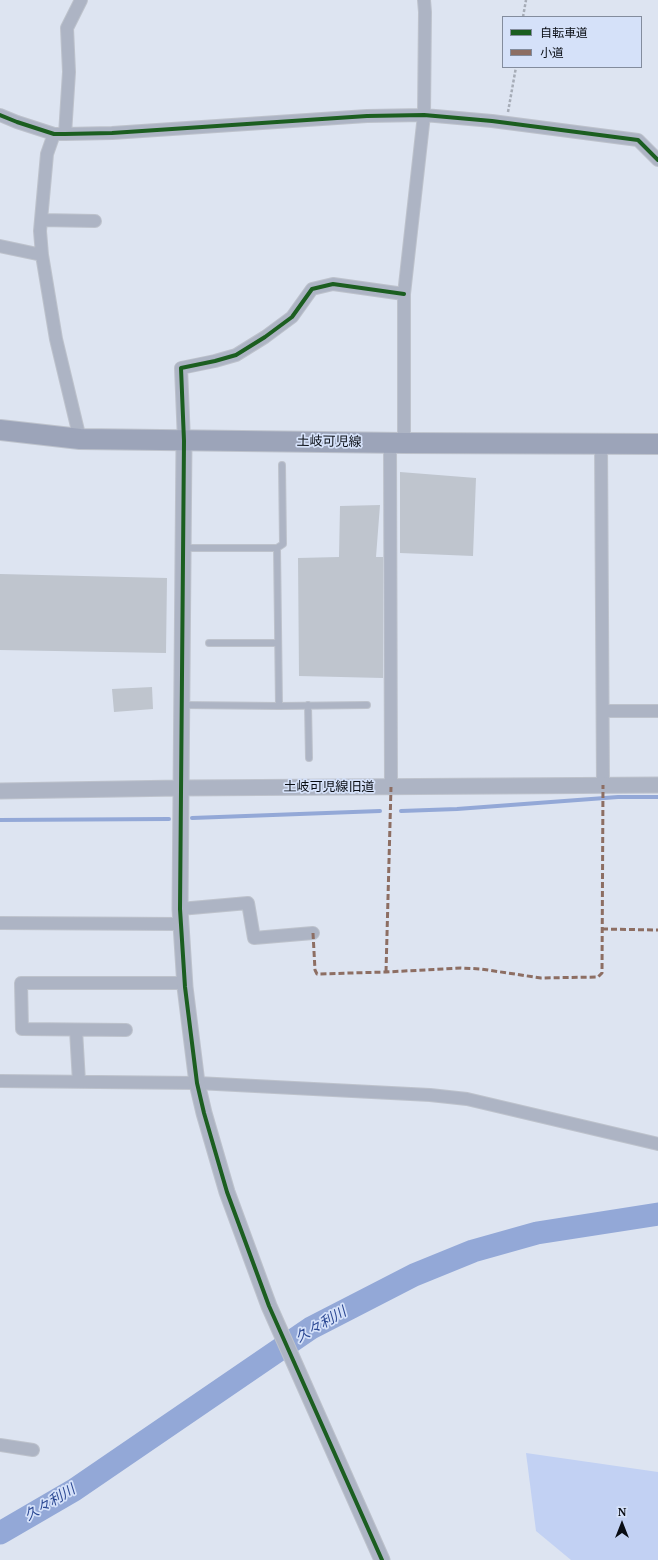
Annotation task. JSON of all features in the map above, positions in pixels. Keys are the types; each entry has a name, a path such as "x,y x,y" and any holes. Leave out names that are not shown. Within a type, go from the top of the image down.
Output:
{"main road":[{"name":"土岐可児線","path":"0,430 80,439 397,443 658,444"}],"street":[{"path":"80,439 56,339 42,255 40,231 47,154 59,134 69,72 67,28 81,0"},
{"path":"390,787 397,443 404,294 424,115 424,0"},
{"path":"0,115 17,122 59,134 112,133 368,116 424,115 507,123 638,140 658,160"},
{"path":"41,220 95,221"},
{"path":"0,246 42,255"},
{"path":"382,1560 270,1306 227,1192 204,1113 197,1083 185,983 180,909 184,441 181,368 236,355 265,337 292,317 312,289 333,284 404,294"},
{"path":"601,443 603,785"},
{"path":"603,711 658,711"},
{"name":"土岐可児線旧道","path":"0,791 180,788 658,785"},
{"path":"180,909 248,903 254,938 313,934"},
{"path":"1,923 181,924"},
{"path":"126,1030 22,1029 21,984 185,983"},
{"path":"76,1030 79,1082"},
{"path":"0,1081 197,1083 430,1095 467,1099 658,1144"},
{"path":"0,1445 33,1450"}],"lane":[{"path":"182,548 278,548 283,544 282,465"},
{"path":"278,548 279,706"},
{"path":"209,643 278,643"},
{"path":"181,706 367,705"},
{"path":"308,706 309,758"}],"path":[{"path":"523,16 526,0"},
{"path":"507,123 516,68"}],"shaded area":[{"path":"526,1453 658,1472 658,1560 571,1560 536,1531"}],"building":[{"path":"400,472 476,478 473,556 400,553"},
{"path":"380,505 376,557 383,557 383,678 299,676 298,558 339,557 340,506"},
{"path":"0,574 167,578 166,653 0,650"},
{"path":"152,687 153,709 114,712 112,689"}],"waterway":[{"path":"401,811 457,809 618,797 658,797"},
{"path":"192,818 380,811"},
{"path":"0,820 169,819"},
{"name":"久々利川","path":"0,1533 74,1490 311,1328 414,1275 473,1251 537,1233 658,1214"}],"marked path":[{"path":"313,933 315,970 317,974 461,968 481,969 541,978 598,977 602,973 603,785"},
{"path":"386,972 391,787"},
{"path":"602,929 658,930"}],"cycle path":[{"path":"0,115 54,134 112,133 367,116 424,115 492,121 638,140 658,160"},
{"path":"382,1560 269,1306 227,1192 204,1113 197,1083 185,987 180,909 184,441 181,368 236,355 265,337 292,317 312,289 333,284 404,294"}]}
